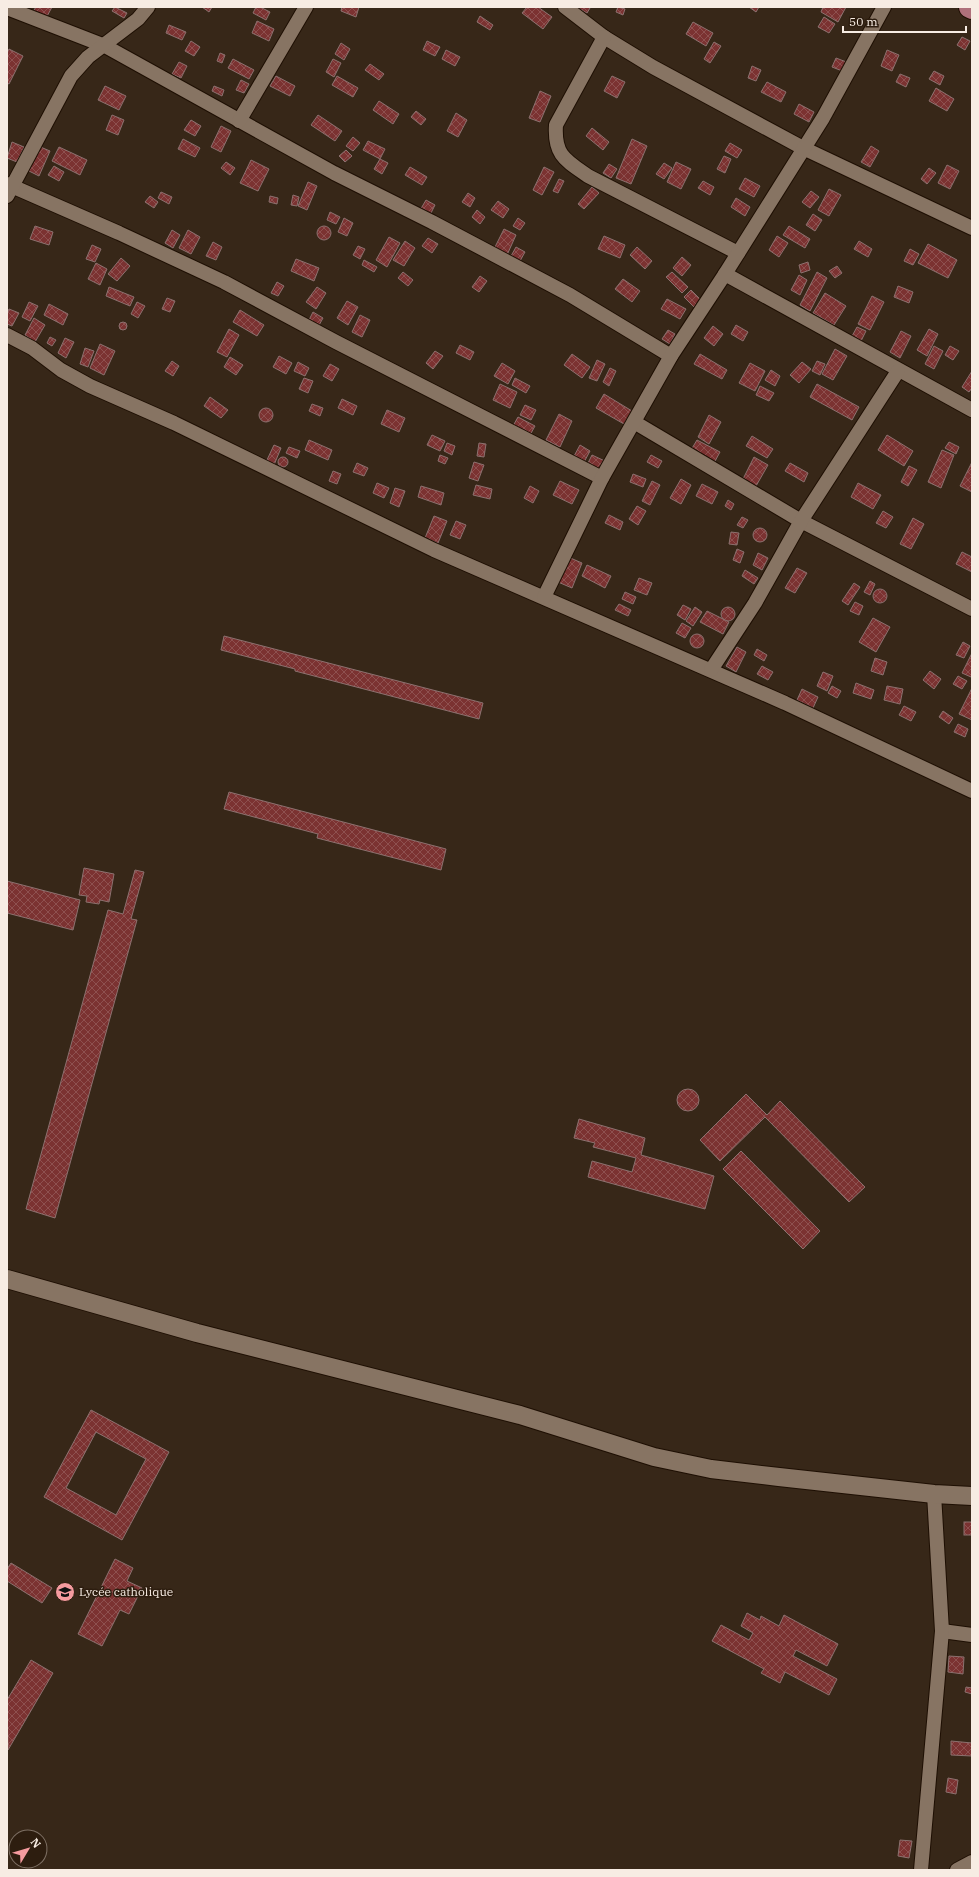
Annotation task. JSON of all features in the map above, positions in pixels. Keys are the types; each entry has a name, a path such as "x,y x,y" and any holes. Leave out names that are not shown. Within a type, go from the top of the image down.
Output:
{"street":[{"path":"148,7 138,19 105,46 88,57 71,76 9,189 119,233 224,282 602,478"},
{"path":"239,121 306,7"},
{"path":"565,7 604,37 653,67 803,148 972,228"},
{"path":"544,597 602,478 671,356 725,274 823,118 884,7"},
{"path":"7,8 105,46 334,173 432,222 570,295 671,356"},
{"path":"604,37 556,125 555,138 558,150 572,165 588,176 738,253"},
{"path":"725,274 898,371 972,410"},
{"path":"7,335 32,348 61,370 90,386 174,423 434,550 507,583 544,597 711,670 972,791"},
{"path":"711,670 755,603 801,521 898,371"},
{"path":"634,422 801,521 972,609"},
{"path":"7,1279 196,1333 520,1415 654,1457 711,1469 934,1494 972,1496"},
{"path":"921,1870 942,1631 934,1494"},
{"path":"942,1631 972,1635"},
{"path":"957,1870 972,1862"}],"building":[{"path":"36,7 52,7 45,20 32,13"},
{"path":"115,7 127,13 124,18 112,11"},
{"path":"202,7 212,7 209,12"},
{"path":"256,7 260,7 270,12 266,20 253,13"},
{"path":"342,7 359,7 356,17 341,11"},
{"path":"527,7 538,7 552,17 543,29 522,13"},
{"path":"576,7 589,7 590,8 587,13"},
{"path":"618,7 625,9 623,15 616,12"},
{"path":"749,7 759,7 756,12"},
{"path":"823,7 846,7 838,22 821,12"},
{"path":"480,16 493,25 490,30 477,22"},
{"path":"824,17 835,24 829,33 818,27"},
{"path":"257,21 274,29 269,41 252,33"},
{"path":"693,22 713,33 706,46 686,34"},
{"path":"169,25 186,32 182,40 166,33"},
{"path":"962,37 970,41 965,50 957,45"},
{"path":"191,41 200,47 194,56 185,51"},
{"path":"427,41 440,47 435,56 423,50"},
{"path":"714,42 721,46 710,63 704,59"},
{"path":"341,43 350,49 344,60 335,54"},
{"path":"9,49 23,56 9,84 7,83 7,53"},
{"path":"446,50 460,57 455,66 442,59"},
{"path":"887,50 899,55 892,71 881,66"},
{"path":"220,53 225,55 222,63 217,61"},
{"path":"836,58 849,63 845,72 832,67"},
{"path":"233,59 254,70 249,79 228,68"},
{"path":"333,59 341,63 334,77 326,72"},
{"path":"179,62 187,66 181,78 172,74"},
{"path":"370,64 384,74 379,80 365,70"},
{"path":"752,66 761,70 756,81 748,78"},
{"path":"934,71 944,76 940,85 929,79"},
{"path":"900,74 910,78 906,87 896,82"},
{"path":"276,76 295,86 290,96 270,86"},
{"path":"337,76 358,88 353,97 332,85"},
{"path":"612,76 625,82 617,98 604,91"},
{"path":"241,80 249,84 244,93 236,90"},
{"path":"767,82 786,92 781,102 761,92"},
{"path":"105,86 126,96 119,110 98,100"},
{"path":"214,86 224,90 222,96 212,91"},
{"path":"936,88 954,99 947,111 929,101"},
{"path":"540,91 551,96 540,122 529,118"},
{"path":"379,101 399,114 393,124 373,110"},
{"path":"799,104 814,112 809,122 794,114"},
{"path":"416,111 426,119 421,125 411,117"},
{"path":"456,113 467,120 458,137 447,131"},
{"path":"112,115 124,120 118,135 106,130"},
{"path":"318,115 342,131 335,141 311,125"},
{"path":"191,120 201,126 195,136 184,130"},
{"path":"221,126 231,131 221,152 211,147"},
{"path":"592,128 609,142 603,150 586,136"},
{"path":"353,137 360,143 353,151 346,146"},
{"path":"183,139 200,148 195,157 178,149"},
{"path":"632,139 647,146 631,184 616,178"},
{"path":"368,141 385,149 380,159 363,150"},
{"path":"12,142 24,147 17,162 7,158"},
{"path":"730,143 742,150 737,158 725,151"},
{"path":"38,146 50,151 39,176 27,170"},
{"path":"871,146 879,151 870,167 861,162"},
{"path":"59,147 87,160 80,175 52,161"},
{"path":"346,150 352,156 345,162 339,156"},
{"path":"724,156 731,159 725,173 717,169"},
{"path":"380,159 388,163 382,174 374,169"},
{"path":"251,160 269,169 258,191 240,183"},
{"path":"226,162 235,168 230,175 221,168"},
{"path":"676,162 691,169 681,189 667,182"},
{"path":"664,163 672,168 664,179 656,174"},
{"path":"609,164 617,169 611,178 603,173"},
{"path":"947,165 959,171 950,189 938,183"},
{"path":"54,166 64,172 59,181 48,175"},
{"path":"410,167 427,177 422,185 405,175"},
{"path":"544,167 554,172 542,195 533,190"},
{"path":"929,168 936,173 927,184 921,179"},
{"path":"745,178 760,186 754,197 739,189"},
{"path":"559,179 564,181 558,193 553,191"},
{"path":"703,181 714,187 710,195 698,188"},
{"path":"308,182 317,186 307,210 298,206"},
{"path":"592,187 599,193 584,209 578,204"},
{"path":"829,189 841,195 829,216 818,210"},
{"path":"811,191 819,197 810,208 802,202"},
{"path":"161,192 172,197 169,204 158,198"},
{"path":"468,193 475,198 470,207 462,202"},
{"path":"293,195 299,197 297,206 291,205"},
{"path":"150,196 158,202 154,208 145,202"},
{"path":"270,196 278,198 277,204 269,202"},
{"path":"736,198 750,207 745,216 731,207"},
{"path":"426,200 435,205 429,217 419,212"},
{"path":"498,201 509,209 503,218 491,210"},
{"path":"477,210 485,217 480,224 472,217"},
{"path":"330,212 340,217 336,224 327,220"},
{"path":"813,214 822,220 815,231 806,225"},
{"path":"344,218 353,223 347,236 338,232"},
{"path":"518,218 525,223 520,230 513,226"},
{"path":"35,226 53,232 49,245 30,239"},
{"path":"324,226 329,228 331,233 329,238 324,240 319,238 317,233 319,228"},
{"path":"789,226 810,239 805,248 783,235"},
{"path":"504,229 516,235 507,255 494,249"},
{"path":"172,230 180,235 173,248 165,243"},
{"path":"188,230 200,237 191,254 179,248"},
{"path":"604,236 625,245 620,258 598,249"},
{"path":"777,236 788,243 779,257 769,250"},
{"path":"389,237 400,243 387,267 376,260"},
{"path":"428,238 438,244 432,253 422,246"},
{"path":"405,241 415,248 404,266 393,260"},
{"path":"859,241 872,249 868,257 854,249"},
{"path":"213,242 222,247 216,260 206,256"},
{"path":"928,244 957,260 948,278 918,263"},
{"path":"92,245 101,249 95,262 86,259"},
{"path":"358,246 365,249 360,259 353,255"},
{"path":"516,247 525,252 520,261 511,256"},
{"path":"637,247 652,261 645,269 630,255"},
{"path":"910,249 919,254 913,265 904,261"},
{"path":"682,257 691,265 682,276 673,268"},
{"path":"121,258 130,266 117,281 108,274"},
{"path":"296,259 319,268 314,281 291,271"},
{"path":"364,260 377,267 374,272 362,265"},
{"path":"808,262 810,270 801,273 799,265"},
{"path":"96,263 107,269 100,285 88,279"},
{"path":"837,266 842,273 835,278 829,271"},
{"path":"403,272 413,280 408,286 398,278"},
{"path":"672,272 688,287 682,293 666,277"},
{"path":"817,272 827,278 810,311 800,305"},
{"path":"799,275 807,280 800,295 791,290"},
{"path":"480,276 487,281 479,292 472,287"},
{"path":"623,279 640,291 632,302 615,289"},
{"path":"277,282 284,286 278,296 271,293"},
{"path":"898,286 913,292 909,303 894,297"},
{"path":"109,287 134,297 130,306 106,296"},
{"path":"317,287 326,293 316,309 306,302"},
{"path":"691,290 701,300 694,307 684,297"},
{"path":"825,293 846,306 834,325 813,313"},
{"path":"872,296 884,302 870,330 858,324"},
{"path":"167,298 175,301 170,312 162,309"},
{"path":"667,299 686,309 680,319 661,309"},
{"path":"347,301 358,307 348,325 337,318"},
{"path":"29,302 38,306 30,321 22,317"},
{"path":"137,302 145,306 138,318 131,314"},
{"path":"49,304 68,314 63,325 44,315"},
{"path":"9,309 19,313 12,326 7,324 7,313"},
{"path":"240,310 264,325 257,336 233,322"},
{"path":"313,312 323,318 318,327 308,322"},
{"path":"360,315 370,320 362,337 352,332"},
{"path":"34,318 45,325 35,342 25,335"},
{"path":"121,322 125,322 127,326 125,330 121,330 119,328 119,324"},
{"path":"736,325 748,332 743,341 731,334"},
{"path":"713,326 723,334 714,346 704,338"},
{"path":"857,327 866,331 860,343 851,338"},
{"path":"229,329 239,335 227,357 217,352"},
{"path":"929,329 938,334 927,356 917,350"},
{"path":"668,330 675,334 670,344 662,339"},
{"path":"901,331 911,336 900,358 890,352"},
{"path":"50,337 56,340 52,346 47,343"},
{"path":"65,338 74,342 66,358 58,353"},
{"path":"100,344 115,351 104,375 90,368"},
{"path":"460,345 474,352 470,360 456,353"},
{"path":"934,346 943,351 934,369 925,364"},
{"path":"950,346 959,351 953,360 945,355"},
{"path":"85,348 94,351 88,367 80,364"},
{"path":"835,349 847,356 833,380 822,374"},
{"path":"435,351 443,356 433,369 426,363"},
{"path":"572,354 590,367 582,378 564,365"},
{"path":"700,354 727,370 722,379 694,364"},
{"path":"279,356 292,363 286,374 273,367"},
{"path":"230,357 243,365 236,375 224,367"},
{"path":"597,360 605,364 597,381 589,378"},
{"path":"172,361 179,366 173,376 165,371"},
{"path":"817,361 825,364 820,375 812,371"},
{"path":"298,362 309,368 305,376 294,371"},
{"path":"802,362 811,369 799,383 790,375"},
{"path":"502,363 515,371 508,384 494,376"},
{"path":"750,363 765,371 755,391 739,383"},
{"path":"330,364 339,369 332,381 323,376"},
{"path":"610,368 616,371 609,386 603,382"},
{"path":"771,370 780,376 775,386 765,380"},
{"path":"972,371 972,388 969,392 962,387"},
{"path":"304,378 313,381 308,393 299,389"},
{"path":"515,378 530,386 526,393 512,385"},
{"path":"500,384 517,392 510,408 493,400"},
{"path":"817,384 859,407 852,420 810,397"},
{"path":"760,386 774,393 769,401 756,395"},
{"path":"604,394 632,411 624,424 596,408"},
{"path":"210,397 228,410 221,418 204,406"},
{"path":"342,399 357,406 353,415 338,408"},
{"path":"312,404 323,408 320,416 309,411"},
{"path":"525,405 536,410 531,420 520,415"},
{"path":"266,408 271,410 273,415 271,420 266,422 261,420 259,415 261,410"},
{"path":"387,410 405,418 399,432 381,424"},
{"path":"559,414 572,421 560,447 546,440"},
{"path":"709,415 721,422 709,444 698,437"},
{"path":"518,417 535,426 530,435 513,426"},
{"path":"432,435 445,441 440,451 427,445"},
{"path":"887,435 913,451 904,466 878,450"},
{"path":"752,436 773,449 767,458 746,446"},
{"path":"309,440 332,450 328,460 305,450"},
{"path":"697,440 720,452 714,463 691,450"},
{"path":"949,442 959,447 956,454 945,448"},
{"path":"447,443 455,446 452,455 444,451"},
{"path":"479,443 486,444 484,457 477,456"},
{"path":"274,445 281,448 274,465 266,462"},
{"path":"580,445 590,451 583,464 573,458"},
{"path":"289,447 300,451 297,458 286,453"},
{"path":"942,450 954,455 941,488 928,482"},
{"path":"440,455 448,458 445,464 438,461"},
{"path":"592,455 607,462 601,473 587,465"},
{"path":"651,455 662,461 658,468 647,462"},
{"path":"281,457 285,457 287,458 287,466 281,467 278,464 278,460"},
{"path":"754,457 768,465 756,486 743,479"},
{"path":"474,462 484,465 478,481 469,478"},
{"path":"972,462 972,492 960,486"},
{"path":"357,463 368,468 364,476 353,472"},
{"path":"790,463 808,473 804,482 785,471"},
{"path":"909,466 917,470 908,486 901,482"},
{"path":"333,471 341,474 337,484 329,481"},
{"path":"633,474 646,479 643,487 630,482"},
{"path":"681,479 691,485 681,504 670,498"},
{"path":"560,481 579,490 572,504 553,495"},
{"path":"652,481 660,485 650,505 642,501"},
{"path":"377,483 389,488 384,498 373,493"},
{"path":"858,483 881,495 873,509 851,497"},
{"path":"702,484 718,492 712,504 696,496"},
{"path":"476,485 492,489 490,499 473,495"},
{"path":"421,486 444,493 441,505 418,497"},
{"path":"530,486 539,491 533,503 524,498"},
{"path":"395,488 405,491 399,507 390,503"},
{"path":"728,500 734,504 731,510 725,506"},
{"path":"637,506 646,511 638,525 629,519"},
{"path":"883,511 893,517 886,528 876,523"},
{"path":"609,515 623,522 620,530 605,523"},
{"path":"434,516 447,521 438,543 425,538"},
{"path":"742,517 748,520 743,528 737,525"},
{"path":"913,518 924,524 911,549 900,544"},
{"path":"456,521 466,525 460,539 450,535"},
{"path":"760,528 765,530 767,535 765,540 760,542 755,540 753,535 755,530"},
{"path":"731,532 739,533 737,545 729,544"},
{"path":"737,549 744,552 740,563 733,560"},
{"path":"962,552 972,557 972,572 956,564"},
{"path":"758,553 768,558 762,570 753,565"},
{"path":"568,557 582,563 572,588 558,582"},
{"path":"587,565 611,576 605,588 582,576"},
{"path":"797,568 807,573 795,593 785,588"},
{"path":"745,570 758,578 754,584 742,576"},
{"path":"639,578 652,583 647,595 634,590"},
{"path":"870,581 875,584 870,595 864,592"},
{"path":"854,583 860,587 848,605 842,601"},
{"path":"880,589 885,591 887,596 885,601 880,603 875,601 873,596 875,591"},
{"path":"625,592 636,597 633,604 622,599"},
{"path":"855,602 863,606 859,615 850,611"},
{"path":"619,604 631,610 628,616 615,610"},
{"path":"683,605 691,609 685,620 677,615"},
{"path":"695,607 702,612 693,626 686,621"},
{"path":"728,607 733,609 735,614 733,619 728,621 723,619 721,614 723,609"},
{"path":"707,611 729,622 723,634 700,622"},
{"path":"873,618 890,627 876,652 859,642"},
{"path":"682,623 691,628 685,638 676,633"},
{"path":"697,634 702,636 704,641 702,646 697,648 692,646 690,641 692,636"},
{"path":"224,636 483,703 479,719 221,650"},
{"path":"963,642 970,646 964,658 956,655"},
{"path":"737,647 746,652 736,672 726,666"},
{"path":"757,649 767,655 764,661 754,655"},
{"path":"972,653 972,675 971,677 962,673"},
{"path":"875,658 887,662 883,675 871,671"},
{"path":"762,666 773,672 768,680 757,674"},
{"path":"930,671 941,679 934,689 923,680"},
{"path":"823,672 833,676 827,691 817,686"},
{"path":"958,676 967,681 962,689 953,684"},
{"path":"856,683 874,690 871,699 853,693"},
{"path":"832,686 841,691 837,698 828,693"},
{"path":"887,686 903,689 900,704 884,700"},
{"path":"972,688 972,720 959,714"},
{"path":"802,689 818,697 813,708 797,700"},
{"path":"904,706 916,712 911,721 899,715"},
{"path":"943,711 953,718 949,724 939,717"},
{"path":"958,724 968,729 965,737 954,732"},
{"path":"229,792 446,849 441,870 317,838 318,834 224,809"},
{"path":"84,868 114,874 109,902 100,900 99,904 86,902 87,896 79,895"},
{"path":"135,870 144,872 131,919 137,920 55,1218 26,1209 108,910 123,914"},
{"path":"7,881 80,900 73,930 7,913"},
{"path":"688,1089 696,1092 699,1100 696,1108 688,1111 680,1108 677,1100 680,1092"},
{"path":"746,1094 767,1115 780,1101 865,1187 849,1202 765,1117 720,1161 700,1140"},
{"path":"579,1119 645,1138 641,1155 714,1176 705,1209 588,1177 592,1161 632,1172 636,1158 593,1147 595,1143 574,1138"},
{"path":"741,1151 820,1231 803,1249 723,1169"},
{"path":"91,1410 169,1452 122,1540 44,1497","holes":["96,1432 146,1459 116,1515 66,1488"]},
{"path":"964,1522 972,1522 972,1535 964,1535"},
{"path":"115,1559 133,1568 127,1581 142,1588 129,1614 120,1610 102,1646 78,1634"},
{"path":"11,1563 52,1588 42,1603 7,1581 7,1569"},
{"path":"747,1613 760,1620 761,1616 779,1626 784,1615 838,1644 827,1666 796,1650 793,1656 837,1679 829,1695 785,1672 780,1683 761,1673 764,1669 712,1641 721,1625 749,1640 753,1633 741,1626"},
{"path":"949,1656 964,1657 963,1674 948,1672"},
{"path":"31,1660 53,1673 8,1750 7,1700"},
{"path":"966,1687 972,1688 972,1694 965,1692"},
{"path":"951,1741 972,1743 972,1756 951,1755"},
{"path":"948,1778 958,1780 956,1794 946,1792"},
{"path":"900,1840 912,1841 909,1858 898,1856"}],"place":[{"name":"Lycée catholique","path":"65,1592"}]}
